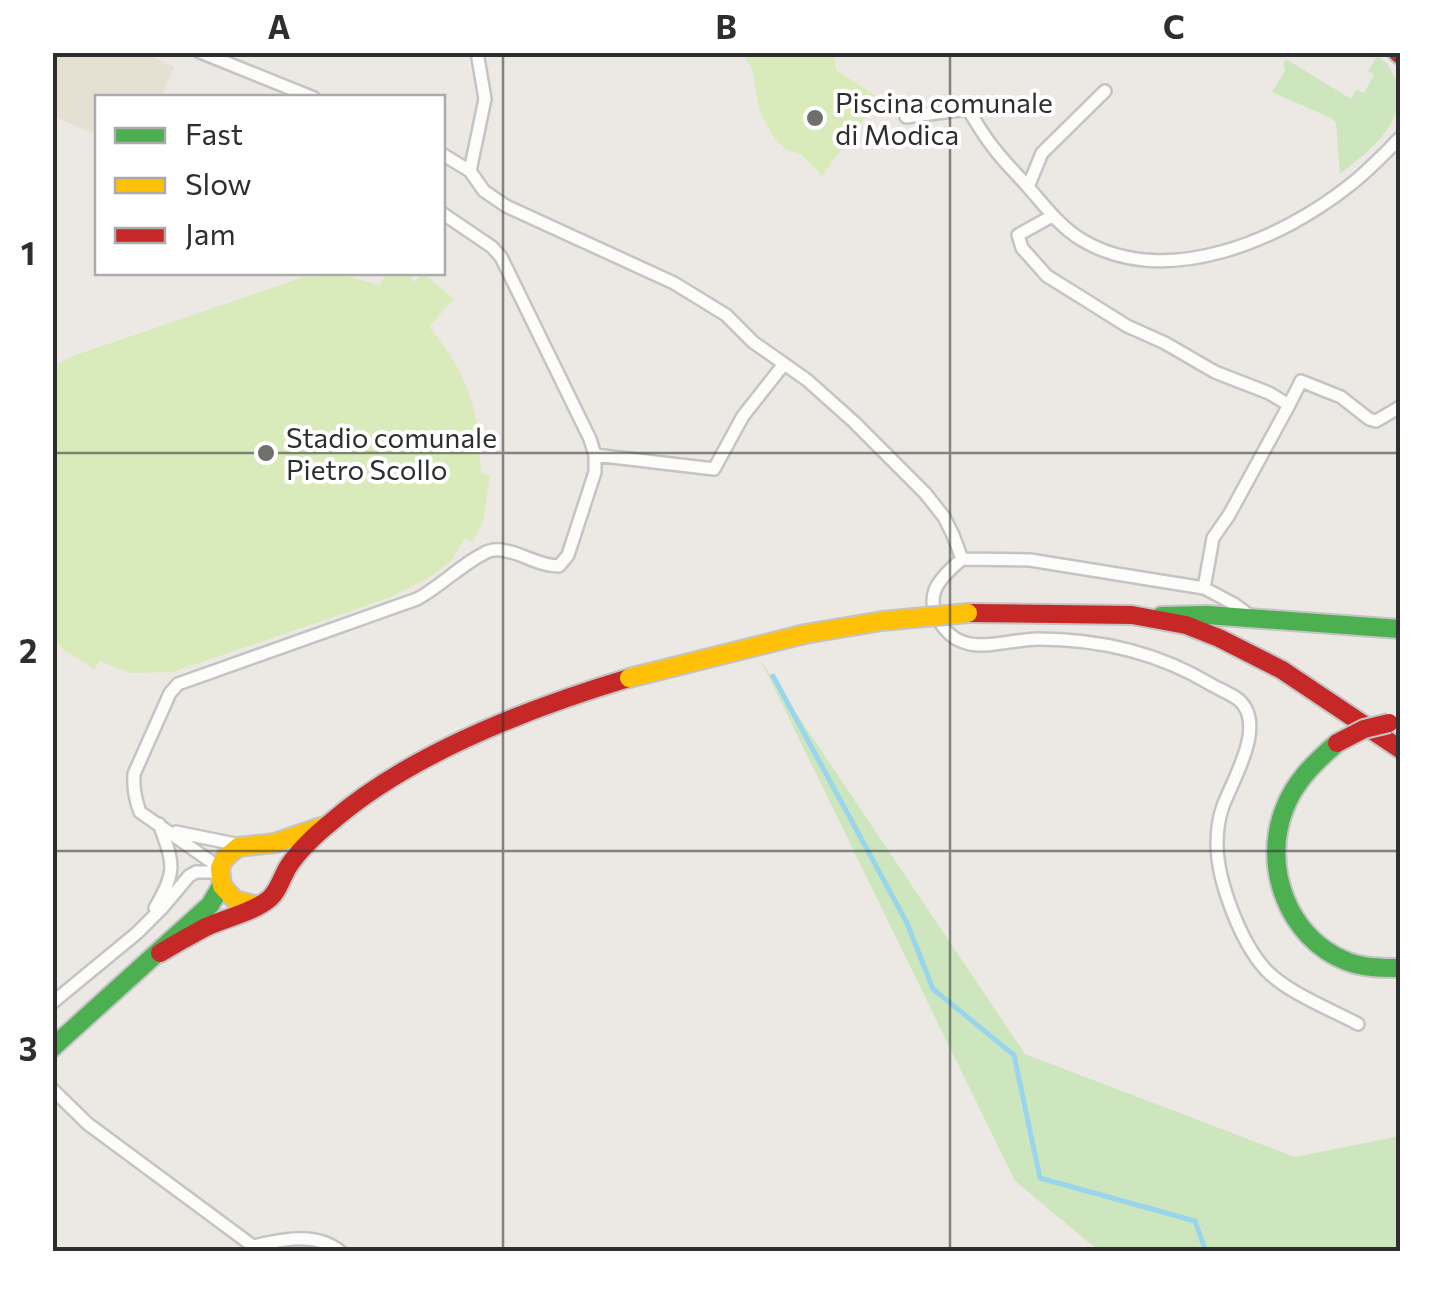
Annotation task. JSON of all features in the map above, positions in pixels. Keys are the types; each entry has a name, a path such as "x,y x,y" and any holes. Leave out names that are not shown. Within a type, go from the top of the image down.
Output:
{"main road":[{"path":"160,952 275,895 282,877 326,825 414,766 470,737 581,692 762,643 899,619 1020,610 1253,618 1400,629"},
{"path":"1150,616 1223,638 1315,692 1400,749"},
{"path":"1315,692 1400,760"},
{"path":"1395,721 1337,743 1303,774 1288,801 1277,834 1276,858 1280,883 1294,919 1320,948 1356,966 1400,968"},
{"path":"261,845 326,825"},
{"path":"52,1048 210,905 230,852 240,845 261,845 277,858 282,877"},
{"path":"221,875 232,900 258,905"}],"street":[{"path":"200,52 307,95"},
{"path":"470,171 486,99 478,52"},
{"path":"1398,53 1400,66"},
{"path":"1028,187 1042,153 1105,91"},
{"path":"906,117 968,109 992,146 1052,216 1084,241 1141,259 1174,262 1206,257 1266,235 1318,208 1351,184 1398,138"},
{"path":"445,156 470,171 484,191 506,206 674,283 726,315 753,342 807,380 854,422 925,493 944,517 962,559"},
{"path":"221,875 163,826 140,812 133,788 134,774 170,692 178,684 417,599 436,590 484,553 509,551 546,566 559,566 568,555 596,472 595,454 501,257 446,213"},
{"path":"1052,216 1018,236 1022,248 1048,276 1127,326 1289,405"},
{"path":"595,454 714,469 743,416 784,364"},
{"path":"1204,588 1213,538 1230,515 1301,381 1341,397 1376,421 1400,407"},
{"path":"1253,618 1204,588 1030,560 962,559 941,577 932,600 935,617 950,635 972,645 1035,638 1101,642 1195,674 1241,702 1250,721 1247,748 1221,811 1217,846 1224,885 1245,942 1267,971 1295,991 1358,1024"},
{"path":"163,826 193,837 240,845"},
{"path":"144,925 169,883 172,868 163,826"},
{"path":"52,1003 144,925 188,876 196,872 221,875"},
{"path":"52,1090 88,1124 254,1249 287,1239 302,1239 321,1241 340,1252"}],"shaded area":[{"path":"53,52 146,53 174,67 162,95 95,95 95,134 53,116"}],"green space":[{"name":"Piscina comunale di Modica","path":"742,53 839,53 835,58 836,70 879,98 822,176 801,154 787,150 774,138 760,112 752,69"},
{"path":"1377,56 1389,66 1396,81 1397,110 1383,135 1340,174 1336,123 1272,92 1285,71 1286,59 1351,99 1356,90 1364,93 1374,75 1368,71"},
{"name":"Stadio comunale Pietro Scollo","path":"342,275 379,285 386,275 409,275 414,282 425,275 454,299 429,327 463,378 478,431 481,474 490,475 483,521 473,542 465,538 451,561 391,597 173,672 130,673 100,661 94,669 64,650 52,638 53,366 301,278"},
{"path":"761,661 1025,1054 1295,1157 1400,1136 1400,1251 1099,1251 1015,1181"}],"waterway":[{"path":"773,676 907,923 933,989 1014,1055 1040,1178 1195,1221 1206,1252"}],"traffic: fast":[{"path":"1161,616 1207,615 1400,629"},
{"path":"1337,743 1306,773 1288,800 1278,832 1279,877 1295,918 1326,950 1359,965 1400,968"},
{"path":"52,1048 210,905 222,885"}],"traffic: slow":[{"path":"629,678 805,634 882,621 968,613"},
{"path":"254,905 235,900 222,886 220,868 224,859 238,847 275,843 321,827"}],"traffic: jam":[{"path":"1397,52 1400,55"},
{"path":"968,613 1132,615 1186,625 1282,670 1400,749"},
{"path":"160,953 206,927 263,904 313,838 396,775 472,735 551,703 629,678"},
{"path":"1337,743 1364,729 1389,723"}],"place":[{"name":"Piscina comunale di Modica","path":"815,118"},
{"name":"Stadio comunale Pietro Scollo","path":"266,453"}]}
